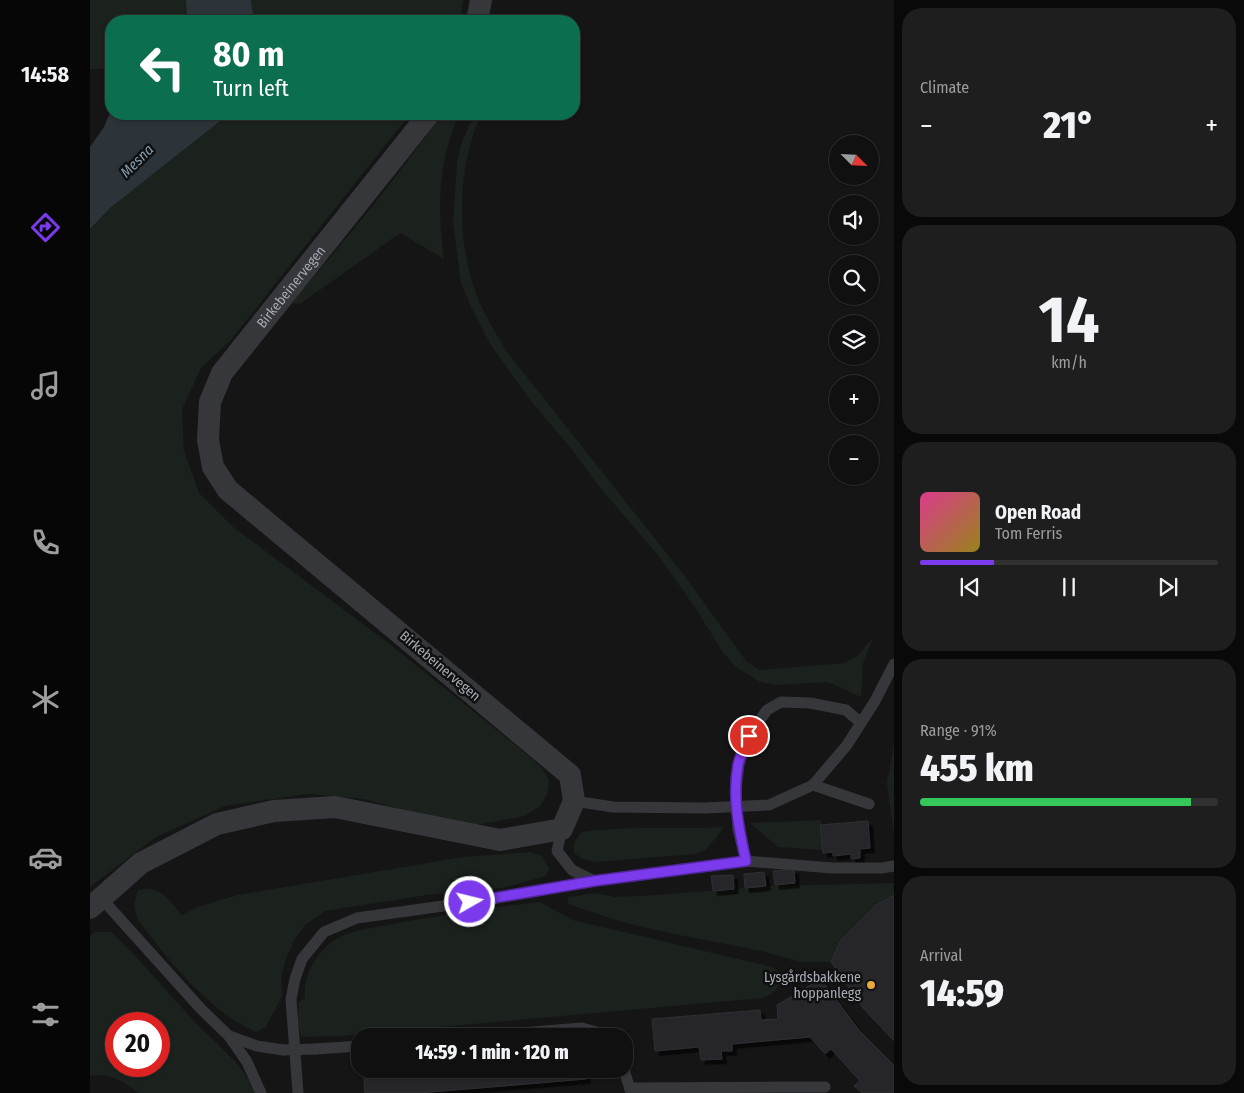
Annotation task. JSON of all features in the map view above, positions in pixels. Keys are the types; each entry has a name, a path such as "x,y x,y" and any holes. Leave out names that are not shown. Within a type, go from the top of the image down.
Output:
{"street":[{"path":"478,15 481,0"},
{"name":"Birkebeinervegen","path":"424,120 222,374 210,402 208,440 213,467 228,490 570,775 574,801"},
{"path":"96,903 141,863 208,828 217,824 274,811 335,807 500,840 562,829 574,801"}],"lane":[{"path":"574,801 613,807 704,808 769,805 813,785 847,745 894,664"},
{"path":"746,861 738,828 736,790 738,764 749,736 767,710 781,702 810,703 846,710 861,723"},
{"path":"813,785 869,804"},
{"path":"562,829 557,851 572,870 594,881"},
{"path":"298,1093 291,999 294,979 302,959 324,932 357,918 486,900 594,881 746,861 832,868 882,868 894,866"},
{"path":"96,903 229,1036 247,1062 261,1093"},
{"path":"229,1036 257,1046 283,1050 351,1047"},
{"path":"627,1078 631,1090 825,1087"}],"shaded area":[{"path":"90,0 186,0 187,15 105,15 105,69 90,69"},
{"path":"251,0 463,0 461,15 253,15"},
{"path":"221,120 405,120 230,341 201,368 182,409 184,451 199,493 232,526 387,642 541,767 549,780 547,795 540,806 525,816 476,825 433,818 364,799 308,794 225,806 156,837 90,887 90,229 110,208"},
{"path":"438,120 457,120 447,149 441,185 440,221 444,259 400,233 300,304 292,303 376,202"},
{"path":"472,120 479,120 467,157 462,203 462,226 469,272 476,294 486,317 507,352 687,579 746,661 760,670 844,663 856,657 873,638 863,663 861,697 828,682 776,685 760,682 736,667 722,651 696,609 657,554 601,489 569,446 531,401 492,347 461,283 453,223 457,162 462,141"},
{"path":"894,743 894,834 887,783"},
{"path":"821,820 823,850 778,847 750,823"},
{"path":"724,827 706,850 696,854 596,862 583,859 574,853 574,843 582,832 635,828"},
{"path":"530,852 542,856 549,869 546,876 503,888 427,895 325,911 305,925 295,939 286,958 281,978 282,996 266,1027 256,1032 221,1011 191,984 138,920 134,906 137,891 144,889 151,889 163,894 182,915 198,907 237,895 463,857"},
{"path":"894,883 894,1041 863,1008 831,962 801,962 761,951 674,934 622,922 568,904 568,897 596,893 615,897 771,886"},
{"path":"540,902 573,920 773,967 782,974 780,983 774,992 763,998 428,1028 351,1028 351,1035 301,1037 298,1020 299,1002 305,998 306,981 313,964 330,943 343,935 357,931 485,909"},
{"path":"95,932 112,932 244,1072 255,1093 139,1093 128,1085 110,1077 170,1077 170,1012 105,1012 105,1076 90,1076 90,936"}],"water":[{"path":"186,0 251,0 253,15 187,15"},
{"name":"Mesna","path":"107,120 221,120 110,208 90,229 90,147"}],"building":[{"path":"868,821 870,848 860,849 860,858 851,859 851,854 833,856 833,852 823,853 820,825"},
{"path":"794,869 795,883 775,885 773,871"},
{"path":"764,872 766,886 745,888 744,874"},
{"path":"733,875 734,889 713,891 711,876"},
{"name":"Lysgårdsbakkene hoppanlegg","path":"894,895 894,1041 863,1008 831,962 841,940 875,906"},
{"path":"821,979 859,1030 894,1065 894,1093 862,1093 854,1086 860,1081 831,1049 825,1054 810,1037 732,1044 732,1051 721,1051 722,1059 701,1060 699,1047 655,1051 652,1019 760,1010 761,1020 778,1019 777,1005"},
{"path":"364,1079 586,1079 419,1093 365,1093"}],"place":[{"name":"Lysgårdsbakkene hoppanlegg","path":"871,985"}],"route":[{"path":"470,902 594,881 746,861 738,828 736,790 738,764 749,736"}]}
